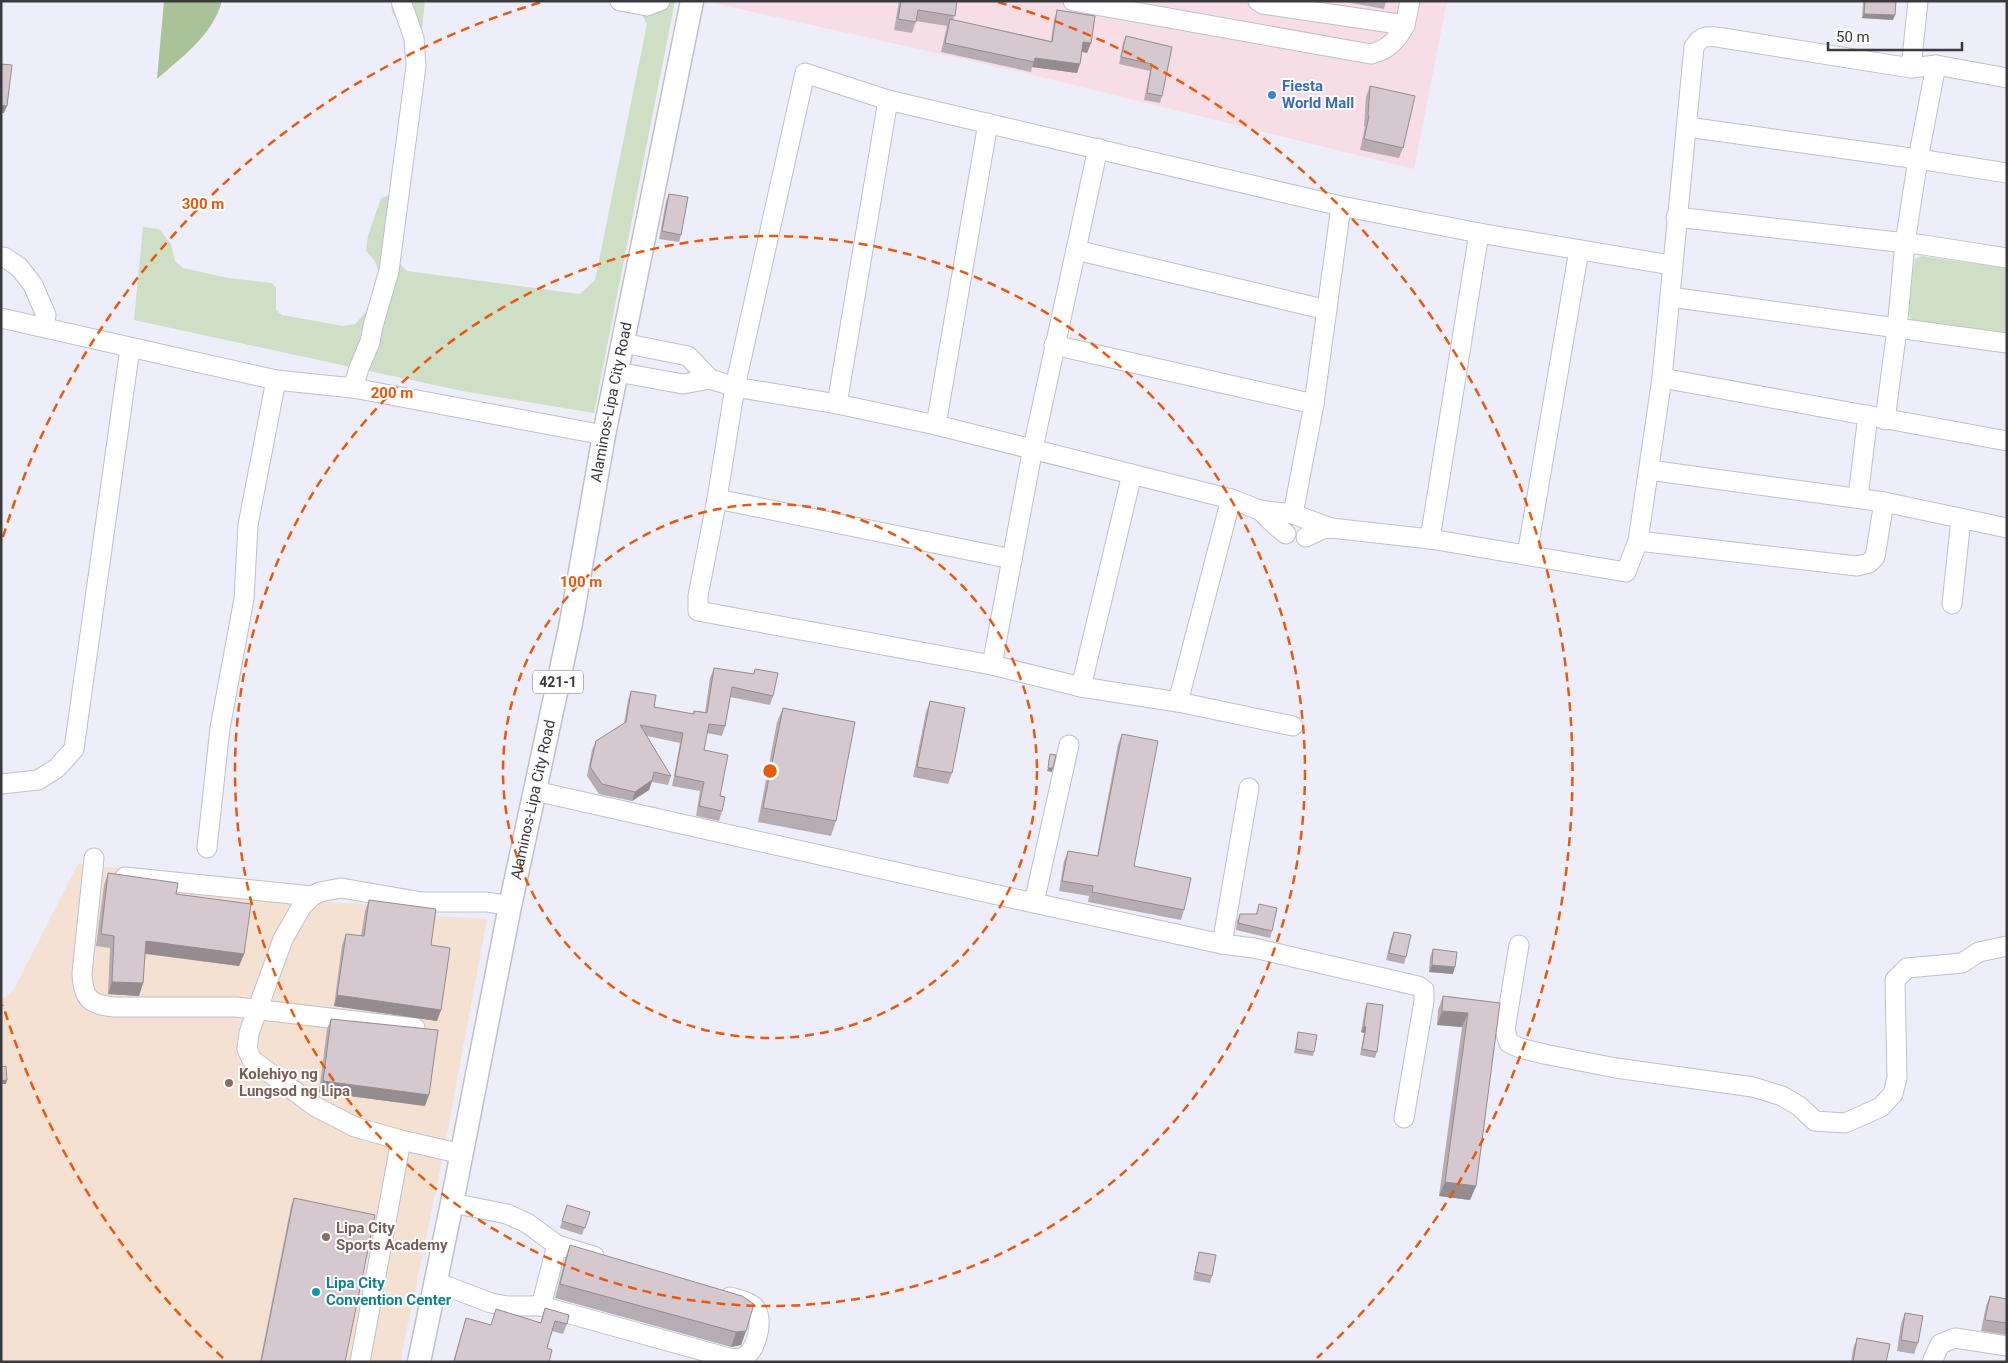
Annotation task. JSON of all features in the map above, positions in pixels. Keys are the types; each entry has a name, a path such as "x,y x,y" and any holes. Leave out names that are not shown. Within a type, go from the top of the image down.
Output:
{"main road":[{"name":"Alaminos-Lipa City Road","path":"419,1362 510,906 571,623 604,435 692,1"}],"street":[{"path":"353,388 370,342 389,271 416,66 414,38 401,1"},
{"path":"620,1 646,6 660,1"},
{"path":"1073,1 1163,9 1371,54 1381,51 1392,44 1405,25 1410,1"},
{"path":"1258,1 1263,4 1405,25"},
{"path":"1911,68 1918,1"},
{"path":"1306,537 1323,529 1331,528 1430,539 1626,572 1638,541 1662,378 1676,217 1694,47 1699,39 1706,36 1911,68 1936,65 2007,78"},
{"path":"1858,498 1897,329 1905,243 1918,159 1936,65"},
{"path":"1293,726 1178,702 1081,687 992,665 698,611 698,596 736,388 805,73 888,100 1341,206 1479,233 1672,265"},
{"path":"837,404 888,100"},
{"path":"936,425 988,123"},
{"path":"1687,127 2007,173"},
{"path":"992,665 1054,345 1098,148"},
{"path":"1293,514 1314,404 1341,206"},
{"path":"1676,217 1905,243 2007,258"},
{"path":"1430,539 1479,233"},
{"path":"1076,250 1327,310"},
{"path":"1527,555 1580,250"},
{"path":"4,257 19,267 33,285 46,314 44,327"},
{"path":"1670,297 2007,343"},
{"path":"1,318 276,380 353,388 604,435"},
{"path":"623,343 688,356 710,379 736,388 837,404 936,425 1231,499 1260,510 1293,514 1331,528"},
{"path":"1054,345 1314,404"},
{"path":"1,784 38,780 57,768 74,750 130,348"},
{"path":"617,372 683,384 710,379"},
{"path":"1662,378 2007,441"},
{"path":"207,848 220,728 244,599 248,525 276,380"},
{"path":"1649,470 1884,502 2007,528"},
{"path":"1081,687 1132,474"},
{"path":"717,499 1012,559"},
{"path":"1178,702 1231,499"},
{"path":"1638,541 1857,566 1868,563 1875,557 1884,502"},
{"path":"1260,510 1286,534"},
{"path":"1952,604 1961,519"},
{"path":"1034,903 1069,745"},
{"path":"1222,944 1249,788"},
{"path":"534,791 1034,903 1222,944 1264,951 1418,986 1424,990 1424,1000 1404,1118"},
{"path":"94,858 82,988 87,998 102,1006 258,1008 431,1030"},
{"path":"110,875 312,896"},
{"path":"462,1154 356,1127 316,1107 256,1064 248,1054 247,1042 283,939 302,906 312,896 320,892 341,888 422,902 487,902 510,906"},
{"path":"1519,945 1505,1030 1509,1043 1531,1051 1616,1068 1753,1087 1782,1096 1799,1106 1815,1121 1845,1123 1881,1107 1893,1094 1896,1078 1895,980 1907,968 1962,963 1979,952 2007,946"},
{"path":"360,1362 401,1140"},
{"path":"452,1203 507,1214 527,1223 557,1245 612,1262"},
{"path":"541,1306 557,1245"},
{"path":"436,1282 454,1287 491,1303 508,1306 541,1306 729,1358 738,1359 746,1356 752,1349 760,1320 759,1313 752,1305 714,1292"},
{"path":"1932,1362 1940,1344 1955,1338 2007,1346"}],"shaded area":[{"name":"Fiesta World Mall","path":"714,1 1447,1 1414,169 1017,71 713,3"},
{"name":"Kolehiyo ng Lungsod ng Lipa","path":"78,864 310,889 334,903 357,903 435,916 487,919 441,1166 400,1362 1,1362 1,1000 13,991"}],"green space":[{"path":"164,1 222,1 211,25 204,35 157,79"},
{"path":"391,1 425,1 397,261 407,271 580,294 595,280 647,24 640,11 666,1 675,1 594,413 462,391 134,320 143,227 159,229 171,244 175,261 183,268 228,278 272,283 276,288 276,310 282,315 343,326 355,324 368,310 375,292 378,270 375,261 366,251 368,236 381,198 390,195 411,57 401,26 392,12"},
{"path":"1922,256 2007,268 2007,334 1912,320 1906,313 1915,259"}],"building":[{"path":"901,1 957,1 955,16 918,10 916,22 898,19"},
{"path":"1865,1 1896,1 1895,15 1864,14"},
{"path":"1057,10 1095,16 1091,43 1083,42 1080,64 1035,58 1034,62 945,43 950,19 1052,42"},
{"path":"1126,36 1172,47 1162,96 1147,93 1152,64 1121,57"},
{"path":"1,64 12,65 7,106 1,105"},
{"path":"1370,86 1415,96 1403,148 1364,139 1369,116"},
{"path":"669,194 688,197 681,235 662,231"},
{"path":"714,668 754,674 755,669 778,673 773,696 732,687 725,726 709,724 704,750 728,755 720,796 725,797 722,811 699,806 704,782 675,776 683,733 640,725 671,776 654,772 652,780 635,792 602,784 590,767 596,741 626,722 631,691 656,695 654,707 694,714 694,711 707,713"},
{"path":"930,701 965,708 952,773 917,767"},
{"path":"783,708 855,722 836,821 763,808"},
{"path":"1122,734 1158,741 1134,866 1191,878 1184,910 1092,892 1093,886 1062,881 1068,851 1098,856"},
{"path":"1050,754 1056,755 1053,768 1048,768"},
{"path":"108,873 178,883 176,894 251,904 244,954 146,941 143,983 112,982 114,936 101,934"},
{"path":"369,900 436,909 431,945 450,948 441,1010 337,995 346,934 364,936"},
{"path":"1259,904 1277,908 1272,931 1238,923 1240,914 1257,914"},
{"path":"1394,932 1411,935 1406,957 1389,953"},
{"path":"1433,949 1457,952 1455,967 1432,965"},
{"path":"1443,996 1500,1003 1476,1186 1445,1182 1468,1013 1442,1011"},
{"path":"1367,1003 1383,1005 1377,1052 1362,1049 1366,1027 1364,1026"},
{"path":"331,1019 438,1030 429,1095 323,1081"},
{"path":"1298,1032 1317,1035 1314,1052 1296,1049"},
{"path":"6,1066 7,1080 1,1081 1,1067"},
{"name":"Lipa City Convention Center","path":"294,1198 375,1215 345,1362 261,1362"},
{"path":"567,1205 590,1212 585,1228 562,1221"},
{"path":"570,1245 742,1296 754,1304 746,1331 736,1332 560,1284"},
{"path":"1199,1252 1216,1255 1212,1276 1195,1272"},
{"path":"1990,1296 2007,1299 2007,1323 1985,1320"},
{"path":"545,1308 569,1315 567,1324 555,1321 547,1348 552,1350 549,1362 454,1362 466,1318 491,1325 496,1309 541,1323"},
{"path":"1905,1313 1923,1316 1918,1343 1901,1340"},
{"path":"1857,1338 1890,1344 1886,1362 1853,1362"}],"place":[{"name":"Fiesta World Mall","path":"1272,95"},
{"name":"Kolehiyo ng Lungsod ng Lipa","path":"229,1083"},
{"name":"Lipa City Sports Academy","path":"326,1237"},
{"name":"Lipa City Convention Center","path":"316,1292"}]}
